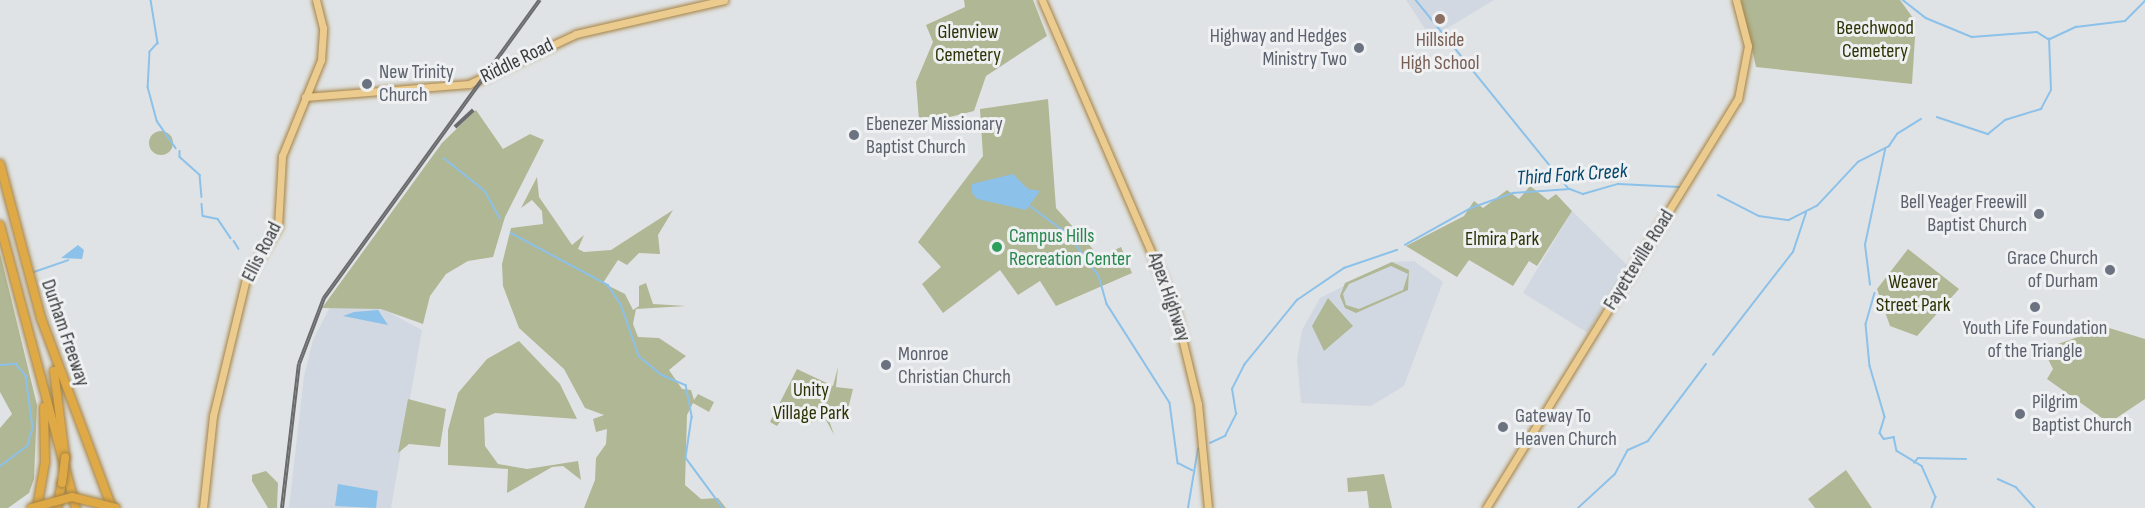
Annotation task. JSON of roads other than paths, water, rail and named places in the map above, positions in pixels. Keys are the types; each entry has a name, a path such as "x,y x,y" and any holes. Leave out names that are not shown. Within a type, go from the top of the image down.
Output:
{"highway":[{"name":"Durham Freeway","path":"0,164 17,241 114,508"},
{"name":"Durham Freeway","path":"0,225 76,508"},
{"path":"17,241 62,399 65,457 57,508"},
{"path":"37,508 46,443 38,368"},
{"path":"32,508 72,497 114,508"}],"main road":[{"name":"Ellis Road","path":"203,508 213,416 244,289 280,221 282,156 323,46 316,0"},
{"name":"Riddle Road","path":"305,97 469,84 570,36 724,0"},
{"name":"Apex Highway","path":"1042,0 1174,305 1196,389 1209,508"},
{"name":"Fayetteville Road","path":"1486,508 1738,99 1748,46 1736,0"}],"water":[{"path":"1013,174 1028,189 1040,191 1026,210 977,199 972,193 972,184"},
{"path":"78,245 84,250 82,259 61,258"},
{"path":"378,310 388,325 343,316 354,312"},
{"path":"338,484 378,491 376,508 335,506"}],"waterway":[{"path":"151,0 158,43 150,52 148,87 157,121 176,148"},
{"path":"1416,0 1569,189"},
{"path":"1903,0 1926,18 1972,37 2037,32 2048,39"},
{"name":"Third Fork Creek","path":"2050,39 2076,27 2125,21 2145,1"},
{"name":"Third Fork Creek","path":"1937,117 1988,134 2005,120 2041,109 2051,90 2049,39"},
{"name":"Third Fork Creek","path":"1718,195 1759,216 1789,220 1817,206 1858,162 1889,146 1897,134 1921,119"},
{"path":"1870,285 1865,245 1885,150"},
{"path":"180,151 180,157 200,175 202,197"},
{"path":"444,158 485,191 500,218"},
{"name":"Third Fork Creek","path":"1405,245 1471,208 1513,193 1570,189 1583,194 1619,184 1679,187"},
{"path":"202,204 203,216 218,219 231,238"},
{"path":"1029,205 1068,234 1099,276 1107,304 1170,403 1178,463 1192,470"},
{"path":"1713,355 1793,252 1806,213"},
{"path":"511,233 608,285 621,304 639,356 662,375 686,385 692,417 686,458 723,508"},
{"path":"234,241 239,249"},
{"name":"Third Fork Creek","path":"1210,443 1225,436 1236,414 1232,389 1244,365 1297,300 1344,268 1397,250"},
{"path":"34,272 68,260"},
{"path":"1875,293 1866,324 1870,366 1885,417 1880,433 1884,439 1894,437 1897,451 1922,466 1936,497 1932,508"},
{"path":"0,365 16,364 26,376 33,428 28,446 0,467"},
{"path":"1578,508 1615,474 1628,450 1648,441 1706,364"},
{"name":"Third Fork Creek","path":"1188,508 1198,449"},
{"path":"1914,463 1918,458 1966,459"},
{"path":"1998,479 2016,487 2035,508"}],"railway":[{"path":"282,508 299,364 324,298 540,0"},
{"path":"455,127 473,110"}],"place":[{"name":"Hillside High School","path":"1440,19"},
{"name":"Highway and Hedges Ministry Two","path":"1359,48"},
{"name":"New Trinity Church","path":"367,84"},
{"name":"Ebenezer Missionary Baptist Church","path":"854,135"},
{"name":"Bell Yeager Freewill Baptist Church","path":"2039,214"},
{"name":"Campus Hills Recreation Center","path":"997,247"},
{"name":"Grace Church of Durham","path":"2110,270"},
{"name":"Youth Life Foundation of the Triangle","path":"2035,307"},
{"name":"Monroe Christian Church","path":"886,365"},
{"name":"Pilgrim Baptist Church","path":"2020,414"},
{"name":"Gateway To Heaven Church","path":"1503,427"}],"park label":[{"name":"Beechwood Cemetery","path":"1875,40"},
{"name":"Glenview Cemetery","path":"968,44"},
{"name":"Elmira Park","path":"1502,239"},
{"name":"Weaver Street Park","path":"1913,294"},
{"name":"Unity Village Park","path":"811,402"}]}
